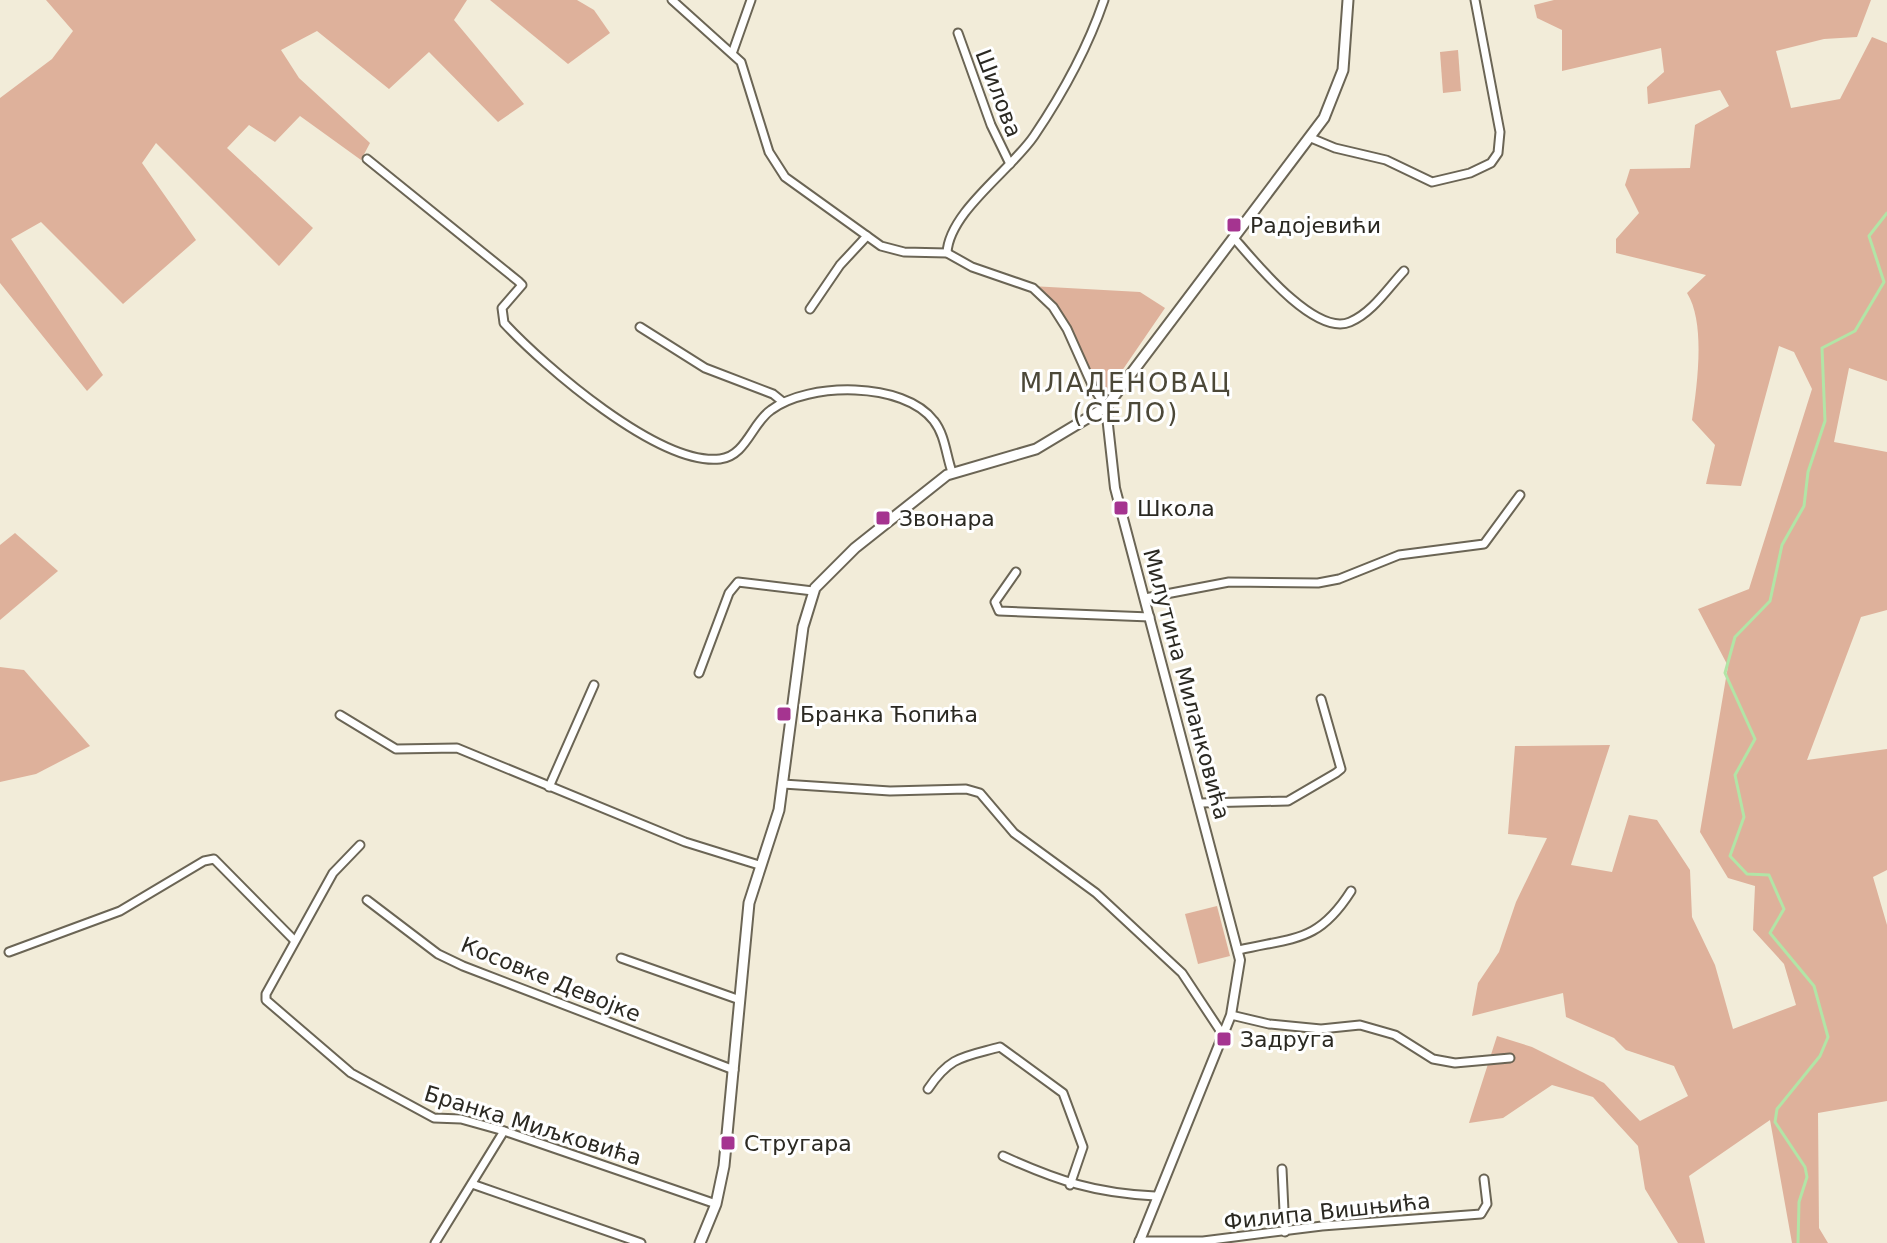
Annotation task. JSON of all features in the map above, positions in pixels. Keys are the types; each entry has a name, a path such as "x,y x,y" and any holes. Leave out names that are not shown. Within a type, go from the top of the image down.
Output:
{"main road":[{"path":"700,1243 716,1204 725,1157 749,903 773,830 783,784 803,627 813,591 828,572 855,548 952,472 1036,449 1106,407 1311,138 1331,104 1343,70 1348,0"}],"street":[{"path":"672,0 733,51 745,69 769,152 777,167 867,236 898,251 947,253 972,267 1019,281 1041,294 1067,329 1093,387 1106,407"},
{"path":"733,51 751,0"},
{"path":"947,253 954,227 1032,139 1079,64 1104,0"},
{"path":"1311,138 1335,148 1386,160 1428,182 1461,176 1491,163 1498,153 1500,132 1475,0"},
{"name":"Шилова","path":"958,33 991,125 1010,164"},
{"path":"367,159 522,285 502,308 504,323 606,412 636,432 684,451 718,459 738,451 760,418 783,402 804,393 833,390 911,402 928,413 938,426 952,472"},
{"path":"810,309 840,265 867,236"},
{"path":"1234,238 1286,296 1335,324 1349,323 1368,310 1404,271"},
{"path":"640,327 705,368 773,394 783,402"},
{"name":"Милутина Миланковића","path":"1106,407 1111,472 1239,950 1239,983 1231,1015 1155,1196 1139,1242"},
{"path":"1145,598 1229,582 1318,583 1339,579 1399,555 1484,544 1520,495"},
{"path":"1016,572 995,602 999,611 1150,617"},
{"path":"699,673 729,593 738,582 813,591"},
{"path":"549,787 594,685"},
{"path":"1201,803 1288,801 1341,769 1321,699"},
{"path":"340,715 396,749 457,748 685,842 759,865"},
{"path":"783,784 890,791 966,789 980,793 1014,833 1096,893 1182,973 1223,1035"},
{"name":"Бранка Миљковића","path":"360,845 333,873 294,940 266,994 266,1000 351,1073 434,1118 461,1119 504,1131 716,1204"},
{"path":"9,952 120,911 204,861 214,859 294,940"},
{"path":"1239,950 1310,935 1340,909 1351,891"},
{"name":"Косовке Девојке","path":"367,900 438,954 463,966 734,1070"},
{"path":"621,958 740,1000"},
{"path":"1231,1015 1269,1024 1321,1029 1360,1025 1395,1035 1433,1059 1455,1063 1510,1058"},
{"path":"928,1089 940,1072 957,1057 1000,1047 1063,1093 1083,1147 1070,1185"},
{"path":"435,1243 504,1131"},
{"path":"1003,1156 1070,1185 1112,1194 1155,1196"},
{"path":"1282,1169 1285,1232"},
{"name":"Филипа Вишњића","path":"1139,1242 1203,1241 1481,1214 1487,1204 1484,1179"},
{"path":"472,1184 641,1243"}],"shaded area":[{"path":"46,0 467,0 454,20 524,104 498,122 429,52 389,89 317,31 281,50 299,78 370,143 361,160 300,116 275,142 249,125 227,148 313,228 279,266 156,143 142,163 196,240 123,304 41,222 11,239 103,375 87,391 0,283 0,98 52,59 73,31"},
{"path":"490,0 577,0 594,10 610,33 568,64"},
{"path":"1554,0 1871,0 1857,37 1824,39 1776,51 1791,108 1840,99 1872,37 1887,43 1887,381 1849,368 1834,442 1887,452 1887,610 1861,617 1807,760 1887,749 1887,870 1873,877 1887,925 1887,1101 1818,1113 1819,1228 1828,1243 1792,1243 1770,1120 1689,1176 1705,1243 1678,1243 1645,1189 1638,1146 1593,1097 1552,1085 1503,1118 1469,1123 1497,1036 1532,1047 1604,1083 1640,1121 1688,1096 1674,1066 1626,1050 1614,1038 1566,1017 1563,993 1472,1016 1478,983 1499,952 1516,902 1547,838 1508,834 1515,746 1610,745 1571,865 1612,872 1629,815 1657,820 1690,870 1692,917 1715,965 1733,1029 1796,1005 1784,964 1753,930 1755,886 1728,878 1700,832 1728,666 1698,609 1749,589 1812,389 1794,352 1779,346 1741,486 1706,484 1715,445 1692,420 1698,373 1698,337 1693,306 1687,293 1706,275 1616,253 1616,239 1639,213 1625,185 1630,169 1690,168 1695,125 1729,106 1720,90 1648,104 1647,87 1664,72 1661,48 1562,71 1562,30 1537,18 1534,5"},
{"path":"1458,50 1461,91 1443,93 1440,52"},
{"path":"1031,286 1140,292 1165,308 1104,397 1060,312"},
{"path":"15,533 58,571 0,620 0,545"},
{"path":"0,667 24,670 90,746 36,774 0,782"},
{"path":"1217,906 1230,956 1198,964 1185,914"}],"waterway":[{"path":"1798,1243 1799,1202 1807,1177 1805,1167 1775,1122 1777,1109 1820,1056 1828,1037 1814,986 1770,933 1784,909 1769,875 1747,874 1730,856 1744,817 1735,775 1755,739 1725,673 1735,637 1770,601 1782,545 1804,506 1808,472 1825,421 1822,348 1855,331 1884,282 1869,236 1887,213"}],"place":[{"name":"Радојевићи","path":"1234,225"},
{"name":"Школа","path":"1121,508"},
{"name":"Звонара","path":"883,518"},
{"name":"Бранка Ћопића","path":"784,714"},
{"name":"Задруга","path":"1224,1039"},
{"name":"Стругара","path":"728,1143"}],"district":[{"name":"МЛАДЕНОВАЦ (СЕЛО)","path":"1126,398"}]}
